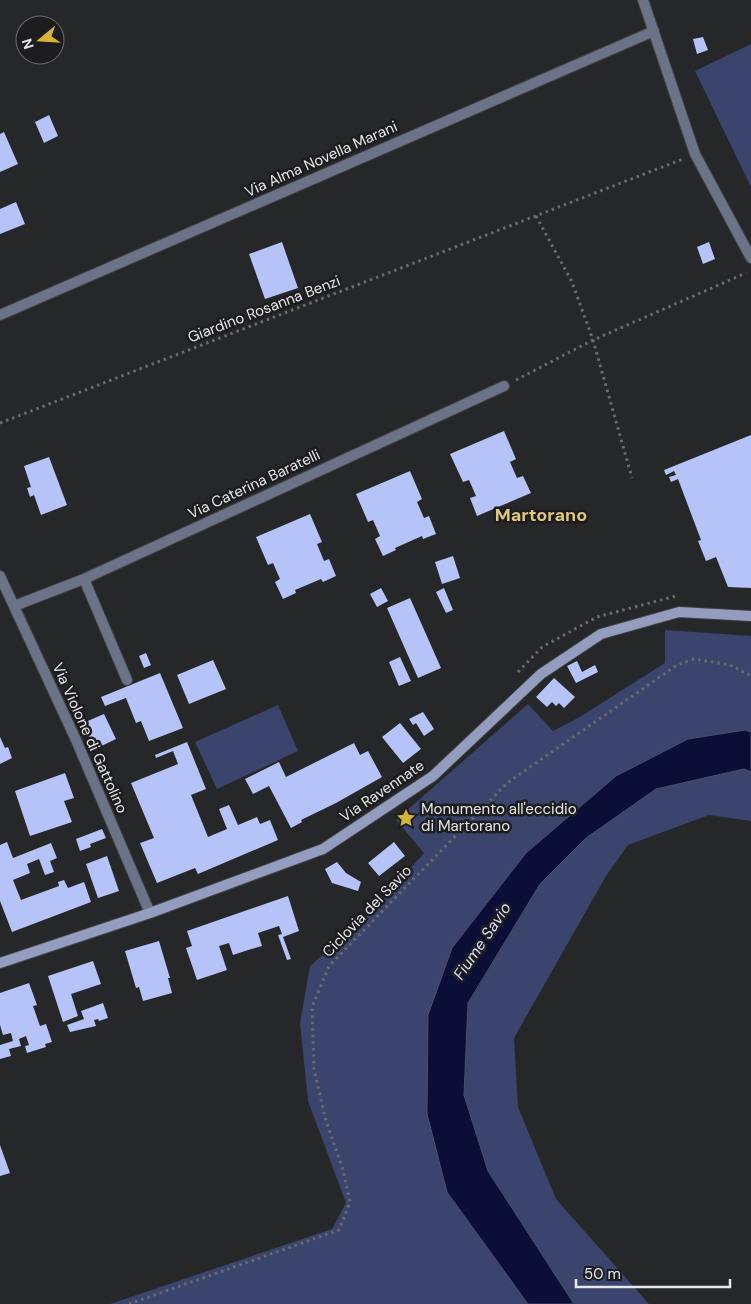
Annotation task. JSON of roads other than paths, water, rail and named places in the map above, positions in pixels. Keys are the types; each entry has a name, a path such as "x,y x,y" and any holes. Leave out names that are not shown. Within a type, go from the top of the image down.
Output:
{"main road":[{"name":"Via Ravennate","path":"0,962 150,913 323,849 433,776 541,674 601,634 679,612 751,616"}],"street":[{"path":"643,0 695,154 751,258"},
{"name":"Via Alma Novella Marani","path":"0,315 654,31"},
{"name":"Via Caterina Baratelli","path":"14,606 84,578 504,386"},
{"name":"Via Violone di Gattolino","path":"0,576 76,740 150,913"},
{"path":"84,578 127,680"}],"water":[{"name":"Fiume Savio","path":"745,730 751,732 751,772 744,769 656,789 586,838 540,884 468,1003 464,1095 488,1171 574,1304 528,1304 447,1192 427,1114 428,1015 452,948 526,853 616,776 688,739"}],"place":[{"name":"Monumento all'eccidio di Martorano","path":"406,818"}],"district":[{"name":"Martorano","path":"541,515"}]}
